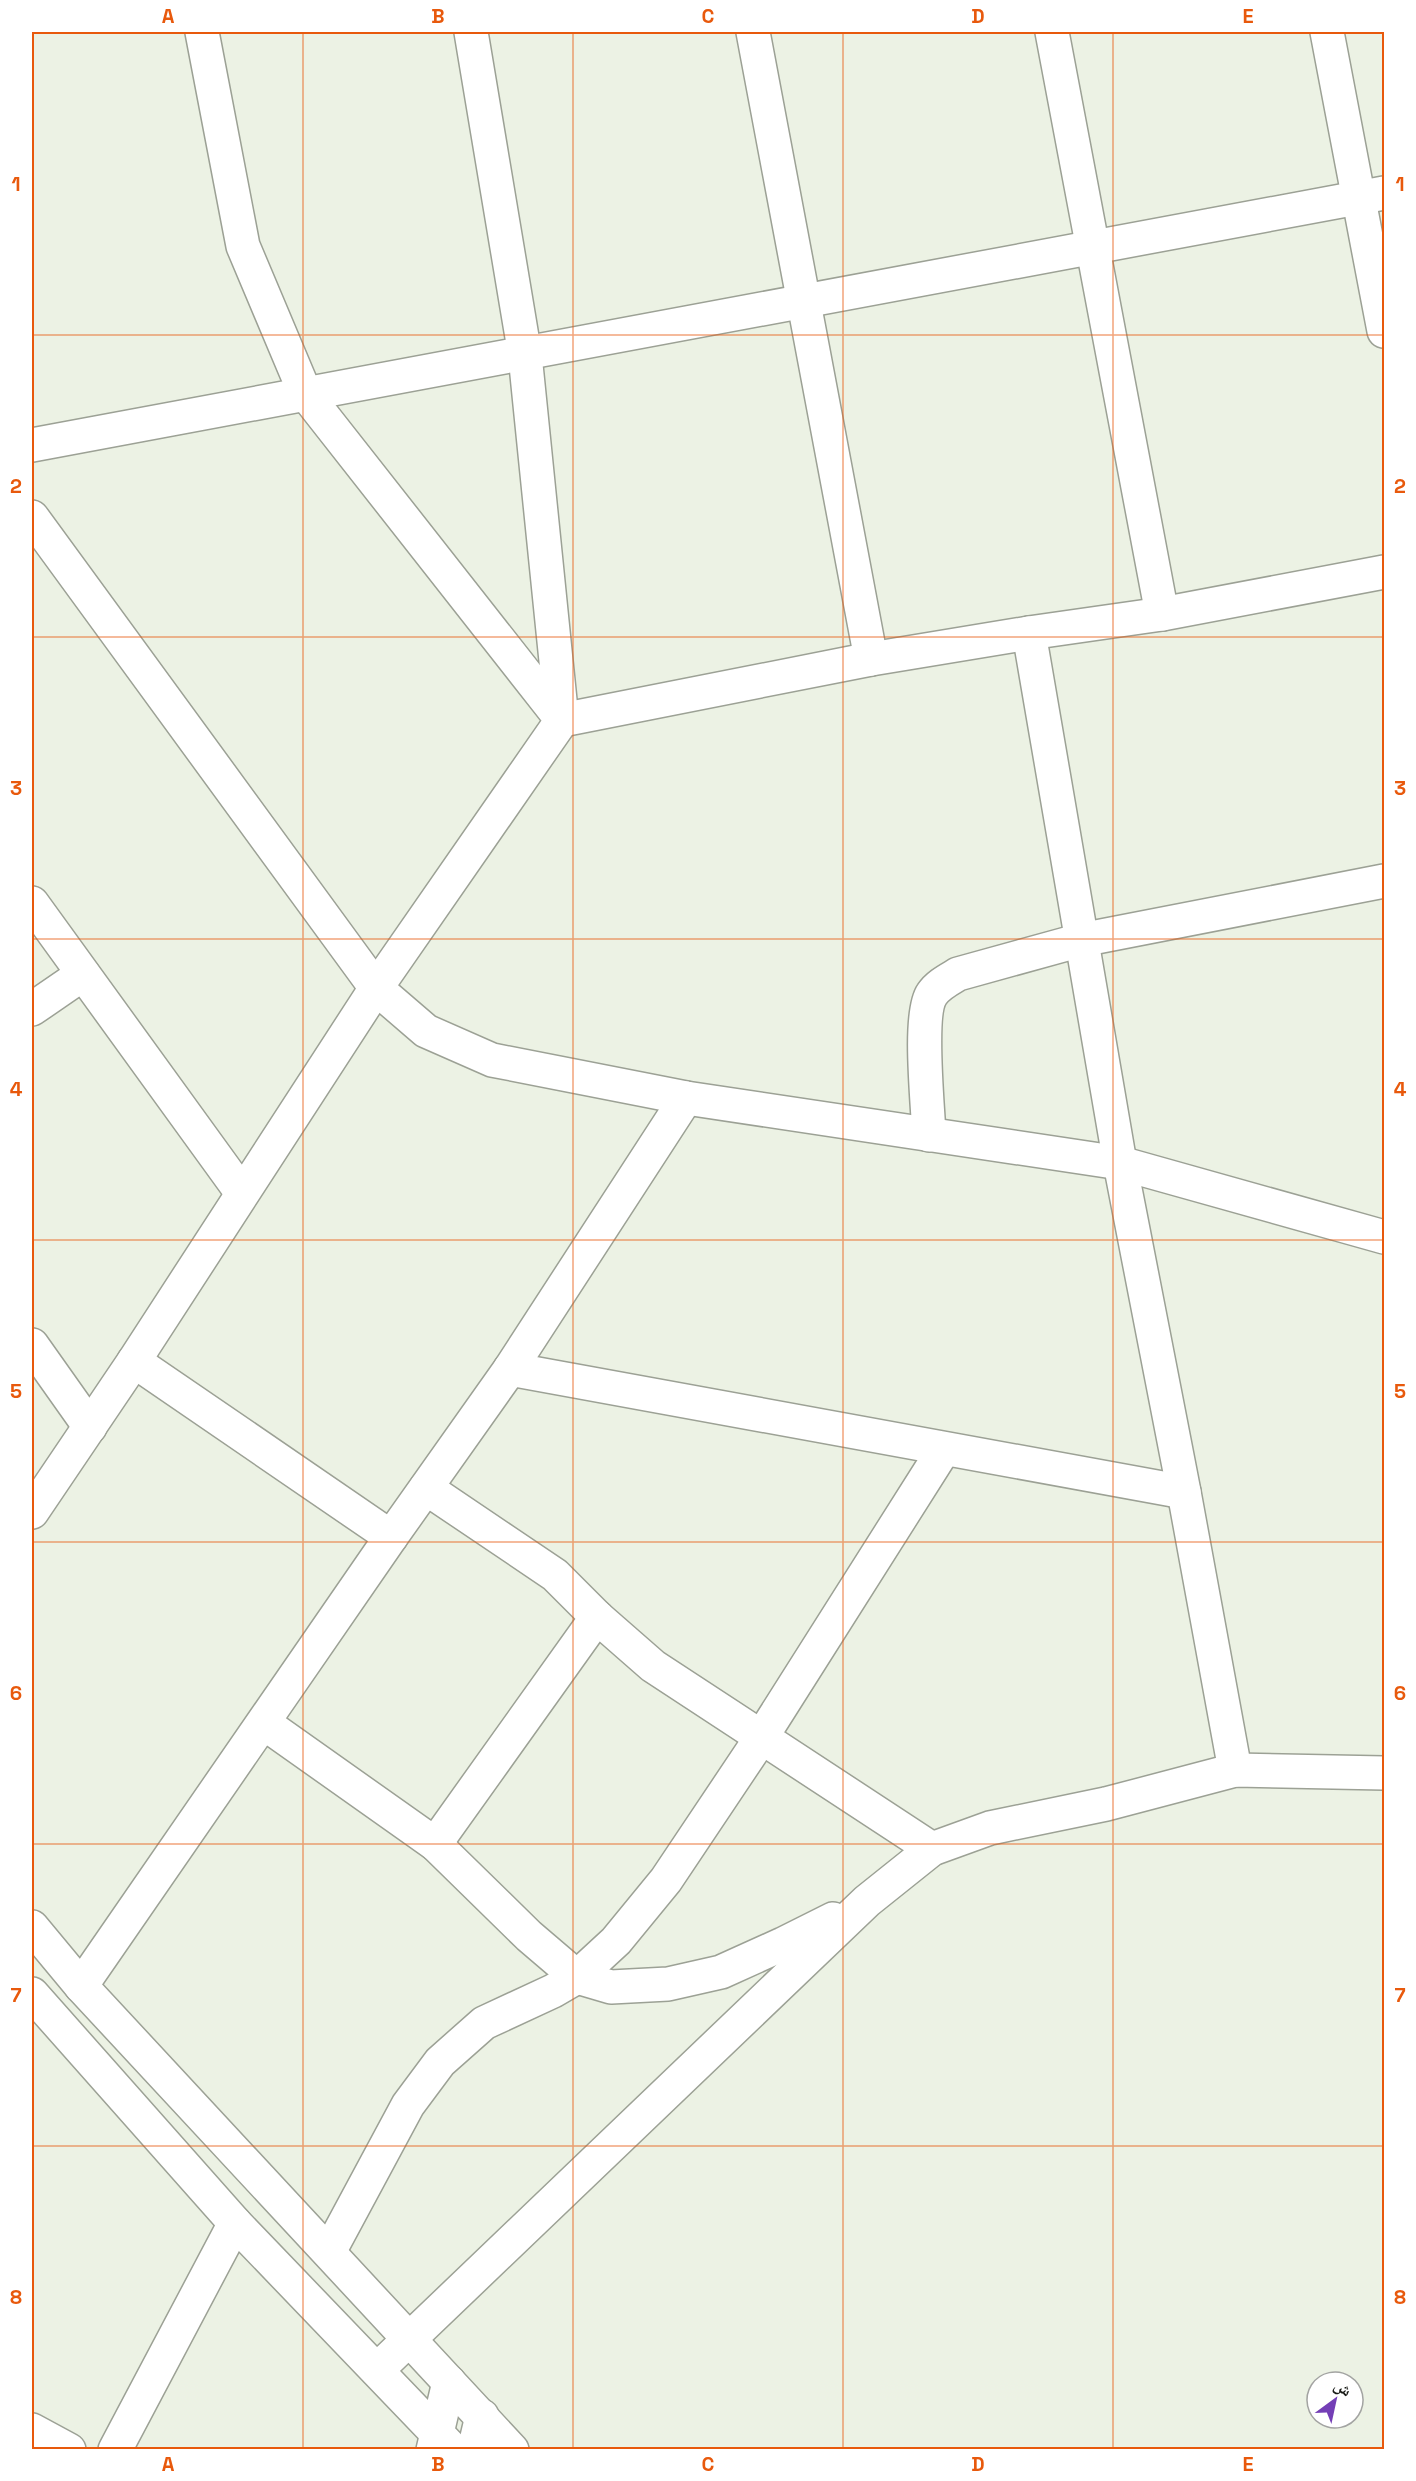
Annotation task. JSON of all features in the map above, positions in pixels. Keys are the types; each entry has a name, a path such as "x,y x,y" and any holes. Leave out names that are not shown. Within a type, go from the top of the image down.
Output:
{"street":[{"path":"202,32 243,246 305,393 561,720"},
{"path":"32,1512 134,1361 376,988 561,720 525,355 471,32"},
{"path":"753,32 871,659"},
{"path":"1052,32 1162,614"},
{"path":"1327,32 1372,196 1384,331"},
{"path":"32,445 1372,196"},
{"path":"32,517 376,988 426,1031 492,1060 686,1098 1120,1163 1384,1237"},
{"path":"561,720 871,659 1162,614 1384,572"},
{"path":"1029,633 1120,1163 1235,1770"},
{"path":"929,1135 925,1016 931,995 943,983 958,974 1081,940 1384,881"},
{"path":"32,903 242,1193"},
{"path":"32,1009 83,974"},
{"path":"81,1986 510,1369 686,1098"},
{"path":"32,1345 90,1427"},
{"path":"134,1361 391,1537"},
{"path":"510,1369 1184,1492"},
{"path":"328,2252 408,2105 440,2062 484,2023 553,1991 577,1977 616,1941 666,1880 760,1738 944,1449"},
{"path":"426,1488 555,1575 597,1617 654,1666 760,1738 932,1849"},
{"path":"435,1844 597,1617"},
{"path":"264,1724 435,1844 529,1936 577,1977 611,1987 668,1984 721,1972 783,1944 867,1901"},
{"path":"377,2370 867,1901 932,1849 990,1828 1106,1804 1235,1770 1384,1773"},
{"path":"32,1927 81,1986 512,2450"},
{"path":"32,1994 235,2223 377,2370 440,2443"},
{"path":"115,2450 235,2223"},
{"path":"440,2443 449,2382"},
{"path":"474,2450 482,2416"},
{"path":"32,2430 69,2450"}]}
